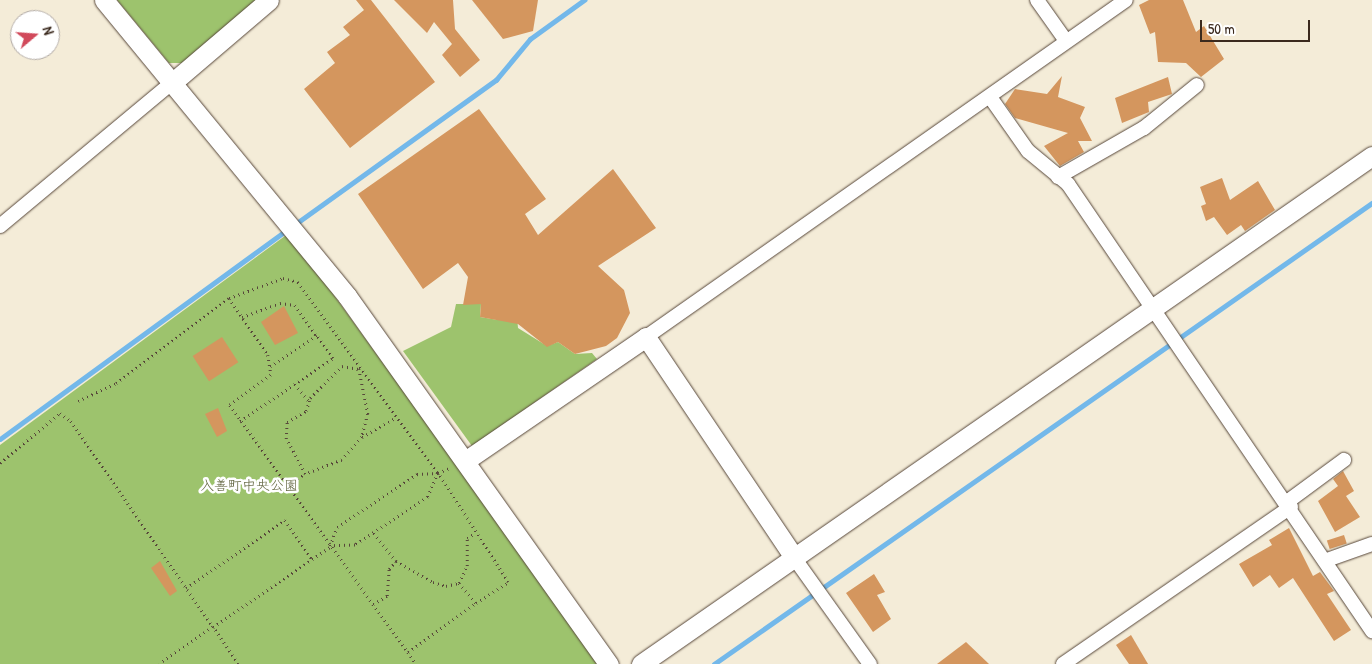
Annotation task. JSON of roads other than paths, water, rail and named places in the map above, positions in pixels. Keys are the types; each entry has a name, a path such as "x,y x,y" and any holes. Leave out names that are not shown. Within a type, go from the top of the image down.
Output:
{"street":[{"path":"104,0 335,280 609,664"},
{"path":"0,226 269,0"},
{"path":"1037,0 1066,41"},
{"path":"465,461 646,337 1126,0"},
{"path":"1058,177 1144,128 1197,85"},
{"path":"990,97 1028,152 1068,184 1327,560 1372,632"},
{"path":"640,664 796,559 1372,156"},
{"path":"646,337 796,559 870,664"},
{"path":"1062,664 1289,505 1344,460"},
{"path":"1327,560 1372,544"}],"waterway":[{"path":"294,225 496,80 530,39 584,0"},
{"path":"714,664 1372,203"},
{"path":"0,439 288,229"}],"park label":[{"name":"入善町中央公園","path":"249,485"}]}
